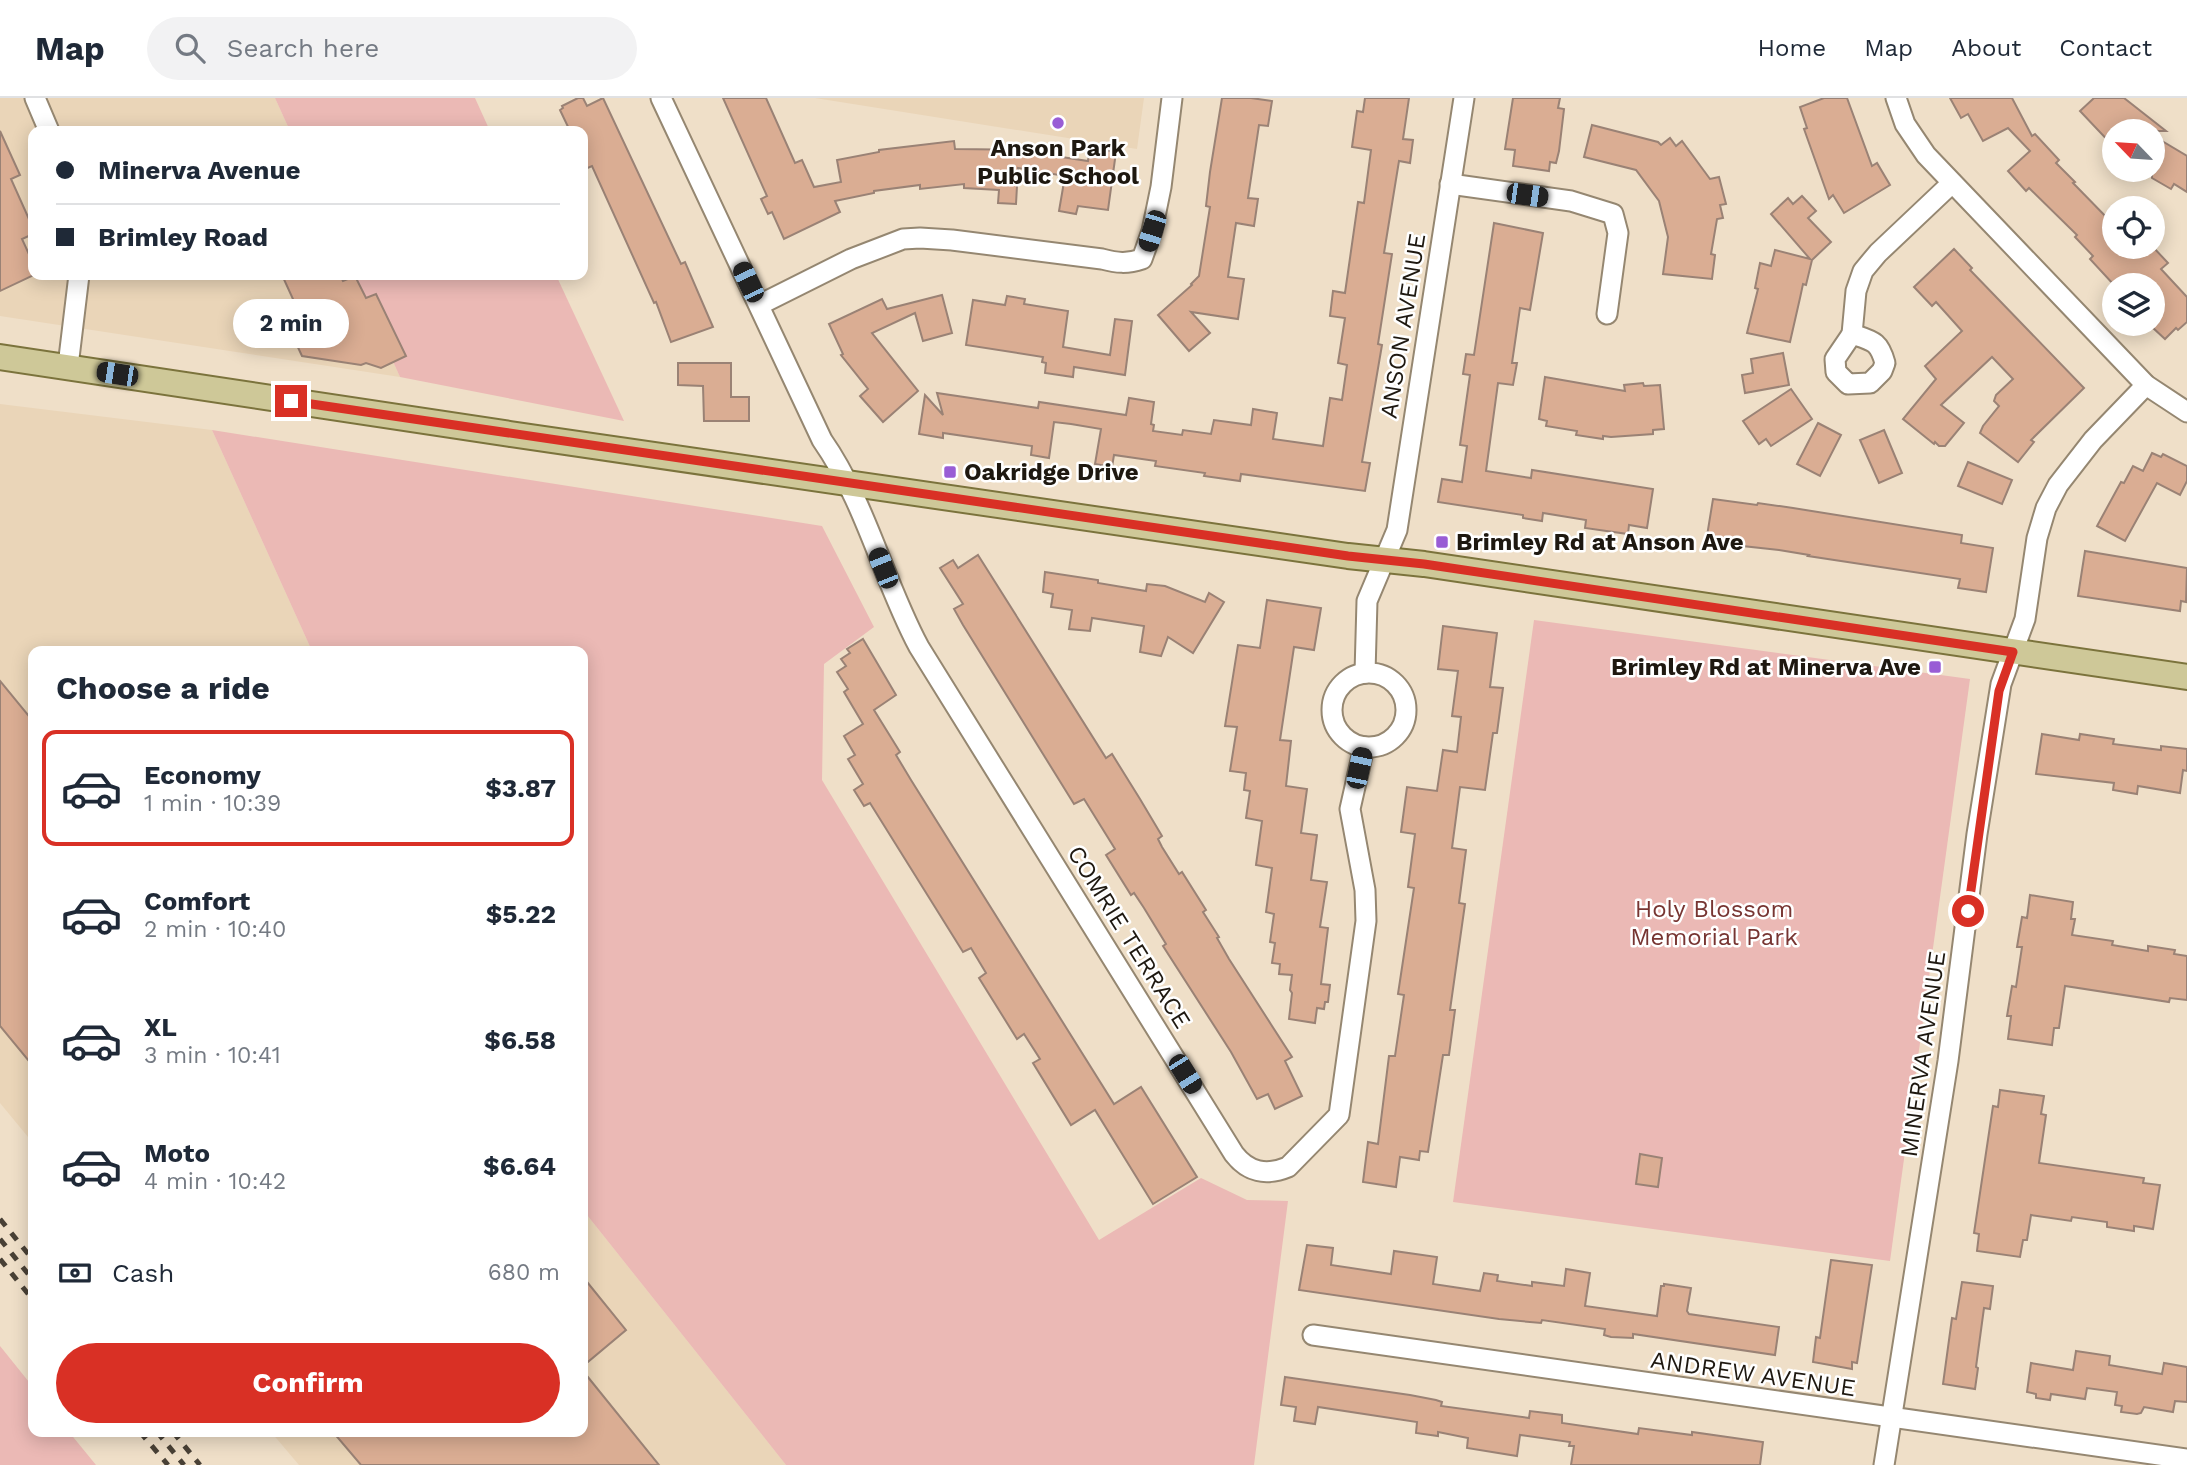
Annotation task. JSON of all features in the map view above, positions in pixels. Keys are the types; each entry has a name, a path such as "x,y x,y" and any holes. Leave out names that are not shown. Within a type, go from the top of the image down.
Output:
{"main road":[{"path":"0,356 510,434 1424,564 2187,677"}],"street":[{"path":"35,98 47,126"},
{"path":"661,98 822,440 847,483"},
{"path":"759,305 851,259 903,239 952,240 1117,263 1130,263 1142,258 1152,231 1161,187 1172,98"},
{"name":"ANSON AVENUE","path":"1384,560 1397,530 1464,98"},
{"path":"1895,98 1905,124 1926,155 1952,183 2146,385 2187,412"},
{"path":"1852,334 1856,291 1863,271 1878,253 1952,183"},
{"path":"1450,184 1572,201 1613,214 1618,233 1607,314"},
{"path":"68,366 78,280"},
{"name":"MINERVA AVENUE","path":"1884,1465 1948,1061 1999,691 2025,619 2037,538 2046,508 2057,485 2093,440 2146,385"},
{"name":"COMRIE TERRACE","path":"847,483 864,518 899,609 919,647 1234,1154 1245,1166 1257,1171 1269,1172 1288,1167 1339,1115 1366,921 1365,890 1350,809 1364,747"},
{"path":"1365,673 1367,601 1384,560"},
{"path":"1365,673 1379,674 1392,681 1401,691 1405,704 1405,718 1400,731 1390,741 1378,746 1364,747 1351,743 1340,734 1334,723 1332,709 1335,696 1342,685 1365,673"},
{"name":"ANDREW AVENUE","path":"1313,1335 2187,1459"}],"shaded area":[{"path":"0,98 275,98 288,126 28,126 28,280 356,280 400,377 0,316"},
{"name":"Anson Park Public School","path":"815,98 1144,98 1137,149"},
{"path":"0,404 212,430 310,646 28,646 28,1137 0,1103"},
{"path":"588,1216 786,1465 299,1465 275,1437 588,1437"}],"green space":[{"path":"275,98 475,98 488,126 288,126"},
{"path":"356,280 558,280 624,421 400,377"},
{"path":"212,430 822,526 874,627 824,664 822,780 1099,1240 1201,1178 1247,1200 1288,1201 1254,1465 786,1465 588,1216 588,646 310,646"},
{"name":"Holy Blossom Memorial Park","path":"1534,620 1970,679 1890,1261 1453,1202"},
{"path":"0,1346 28,1381 28,1437 73,1437 96,1465 0,1465"}],"building":[{"path":"583,98 587,106 603,98 681,264 685,262 713,327 671,342 656,302 654,303 592,166 588,168 588,126 568,126 560,110 562,106"},
{"path":"723,98 766,98 795,163 802,160 814,187 841,182 837,160 879,150 954,141 955,149 1035,150 1035,153 1088,161 1090,148 1116,152 1108,210 1078,206 1076,214 1059,211 1065,176 1018,168 1016,204 998,203 999,190 964,188 964,184 920,189 920,185 874,191 835,201 840,212 784,239 772,212 768,214 761,199 767,196"},
{"path":"1222,98 1272,101 1268,126 1259,125 1248,198 1258,199 1254,226 1236,223 1228,277 1244,279 1238,319 1191,312 1210,333 1189,351 1158,315 1199,276 1210,207 1206,206 1210,172"},
{"path":"1365,98 1409,98 1403,139 1413,140 1410,163 1399,161 1384,253 1392,254 1378,344 1382,345 1362,462 1370,463 1365,491 1241,474 1240,481 1204,476 1205,473 1155,466 1156,461 1114,455 1112,467 1095,464 1101,429 1071,424 1054,422 1049,458 1031,455 1032,446 943,433 943,438 919,434 925,395 943,415 937,393 1038,408 1039,402 1126,415 1129,398 1154,402 1151,424 1154,425 1153,431 1182,435 1183,430 1211,434 1214,420 1251,425 1253,409 1277,413 1273,439 1323,446 1330,398 1342,400 1347,365 1338,363 1345,318 1330,316 1333,291 1345,293 1358,202 1364,203 1371,150 1352,147 1357,111 1363,112"},
{"path":"1513,98 1560,98 1558,108 1564,109 1559,151 1556,163 1550,162 1549,171 1513,166 1515,150 1505,149"},
{"path":"1824,98 1847,98 1872,166 1877,163 1890,185 1844,213 1833,195 1829,199 1804,129 1807,128 1800,107"},
{"path":"1950,98 2012,98 2032,136 2035,134 2059,160 2056,163 2102,213 2102,259 2164,259 2168,263 2161,269 2165,273 2103,273 2090,259 2093,256 2075,237 2077,235 2029,188 2026,191 2008,171 2030,151 2008,128 1983,141 1968,114 1961,118"},
{"path":"2094,98 2124,98 2151,119 2102,119 2102,134 2080,111"},
{"path":"1592,125 1661,145 1670,138 1676,146 1682,141 1710,179 1719,177 1726,204 1720,205 1723,218 1717,219 1711,254 1715,255 1712,279 1663,274 1668,237 1659,201 1636,170 1584,157"},
{"path":"0,131 20,175 11,179 28,217 28,236 22,239 28,252 28,278 0,291"},
{"path":"2165,143 2187,156 2187,192 2174,184 2171,189 2159,182 2165,182"},
{"path":"1802,196 1816,211 1808,218 1831,242 1812,260 1806,285 1803,284 1790,342 1747,333 1758,289 1755,288 1760,263 1771,266 1775,250 1810,259 1771,214 1788,198 1793,204"},
{"path":"1494,223 1543,233 1530,310 1520,308 1512,363 1517,363 1513,385 1498,383 1486,471 1531,478 1532,470 1653,489 1647,528 1629,525 1628,534 1585,528 1586,520 1543,513 1542,521 1523,518 1523,515 1438,502 1442,479 1462,482 1467,446 1460,445 1470,375 1463,374 1466,354 1474,355"},
{"path":"1954,249 1972,268 1970,270 2084,388 2031,440 2034,442 2018,462 1980,433 1999,406 1994,401 1996,395 2013,379 1992,357 1941,405 1964,423 1945,446 1939,446 1935,442 1934,444 1903,419 1936,379 1925,366 1962,331 1936,302 1932,306 1914,287"},
{"path":"2165,273 2187,297 2187,322 2165,339 2162,336 2165,336"},
{"path":"284,280 357,280 366,298 376,294 406,356 381,368 366,363 361,365 302,356 289,328 303,321"},
{"path":"942,295 952,333 923,341 915,313 872,333 918,391 883,422 860,396 868,389 841,355 843,354 829,324 882,299 887,309"},
{"path":"1007,296 1025,299 1024,304 1068,311 1063,347 1110,355 1115,319 1132,321 1125,375 1074,367 1073,377 1045,373 1046,363 1042,362 1043,357 966,345 973,300 1005,305"},
{"path":"1783,353 1789,385 1745,393 1742,375 1753,373 1751,359"},
{"path":"678,363 731,363 731,397 749,397 749,421 704,421 703,386 678,385"},
{"path":"1545,377 1625,391 1624,385 1660,385 1664,429 1653,430 1653,434 1603,436 1603,439 1576,435 1577,431 1546,426 1547,421 1539,419"},
{"path":"1791,389 1812,419 1771,446 1766,439 1759,444 1743,421"},
{"path":"1818,423 1841,435 1820,476 1797,464"},
{"path":"1884,430 1902,473 1879,483 1860,440"},
{"path":"2152,453 2161,457 2163,454 2187,466 2187,481 2180,495 2157,483 2125,541 2097,526 2133,466 2143,471"},
{"path":"1968,462 2012,480 2002,504 1958,486"},
{"path":"1713,499 1793,508 1962,535 1961,543 1993,548 1986,592 1958,588 1960,579 1779,550 1706,542"},
{"path":"2085,551 2187,568 2186,602 2181,601 2180,611 2078,596"},
{"path":"978,555 1106,758 1112,754 1140,799 1162,836 1158,839 1162,847 1206,910 1203,912 1229,959 1292,1057 1285,1061 1302,1096 1275,1109 1268,1094 1257,1099 1231,1052 1163,946 1166,944 1144,908 1134,893 1131,895 1106,855 1115,849 1084,799 1074,804 963,625 954,609 963,604 940,568 953,560 958,568"},
{"path":"1045,572 1146,591 1147,584 1165,586 1205,602 1209,593 1224,602 1193,653 1168,637 1161,656 1140,652 1144,626 1092,618 1090,631 1069,629 1072,610 1051,607 1053,594 1043,592"},
{"path":"1267,600 1321,608 1314,650 1294,647 1280,740 1291,741 1286,786 1307,789 1301,833 1317,835 1311,880 1327,882 1320,927 1328,928 1321,984 1330,985 1328,1002 1325,1002 1324,1009 1317,1008 1315,1023 1289,1019 1292,975 1279,974 1280,964 1272,963 1275,943 1270,942 1274,914 1266,912 1272,868 1256,865 1262,821 1246,818 1250,791 1244,790 1246,773 1230,771 1237,727 1225,726 1238,645 1260,648"},
{"path":"1443,626 1497,633 1490,687 1503,688 1485,790 1460,787 1452,848 1466,850 1459,903 1465,904 1450,1010 1455,1010 1449,1055 1443,1055 1428,1152 1420,1151 1419,1160 1400,1157 1396,1187 1363,1182 1368,1142 1378,1144 1389,1056 1395,1056 1404,995 1398,994 1414,888 1408,887 1415,834 1401,832 1407,787 1437,791 1443,750 1457,752 1461,717 1452,716 1458,671 1438,669"},
{"path":"863,639 896,695 874,710 900,752 896,755 911,780 1114,1104 1141,1087 1197,1177 1153,1204 1095,1110 1071,1125 1033,1063 1040,1059 1024,1034 1017,1039 979,978 986,973 971,948 963,952 870,803 864,806 854,790 863,784 848,759 855,755 844,736 863,724 844,692 848,689 837,672 846,666 841,659 850,653 847,649"},
{"path":"0,681 28,715 28,1060 0,1026"},
{"path":"2042,734 2079,740 2080,734 2114,739 2113,744 2161,750 2161,746 2187,749 2187,771 2183,770 2180,793 2138,786 2137,794 2113,790 2114,783 2036,774"},
{"path":"2030,895 2073,902 2071,919 2075,919 2072,935 2113,941 2112,945 2148,951 2148,946 2175,950 2174,954 2187,956 2187,1000 2170,998 2169,1002 2065,986 2059,1028 2054,1028 2052,1045 2008,1039 2011,1016 2007,1016 2012,986 2016,987 2022,947 2017,947 2022,917 2027,918"},
{"path":"2000,1090 2044,1096 2041,1114 2046,1115 2039,1163 2144,1178 2143,1183 2160,1185 2153,1229 2134,1226 2134,1231 2107,1227 2107,1222 2072,1217 2071,1221 2031,1215 2027,1240 2023,1240 2020,1257 1977,1251 1979,1234 1974,1233 1993,1106 1998,1107"},
{"path":"1640,1154 1662,1158 1658,1187 1636,1184"},
{"path":"1307,1245 1333,1248 1331,1265 1391,1274 1394,1251 1437,1257 1433,1284 1480,1291 1484,1273 1498,1275 1497,1281 1532,1286 1532,1282 1564,1286 1566,1269 1590,1273 1585,1306 1657,1316 1661,1286 1664,1284 1691,1288 1687,1311 1689,1314 1779,1327 1775,1355 1633,1334 1633,1338 1611,1337 1604,1335 1605,1329 1542,1320 1541,1323 1499,1319 1299,1290"},
{"path":"1831,1260 1872,1265 1857,1363 1852,1362 1852,1369 1813,1362 1816,1337 1820,1338"},
{"path":"1962,1282 1993,1286 1990,1309 1984,1308 1975,1389 1943,1384 1952,1318 1956,1319"},
{"path":"588,1283 626,1330 588,1362"},
{"path":"2076,1351 2110,1356 2109,1365 2162,1374 2164,1363 2187,1367 2187,1402 2175,1401 2173,1412 2144,1407 2141,1413 2137,1414 2121,1412 2122,1406 2115,1405 2117,1392 2087,1388 2085,1399 2051,1394 2050,1400 2036,1398 2036,1394 2027,1392 2031,1363 2073,1370"},
{"path":"588,1377 659,1465 361,1465 337,1437 588,1437"},
{"path":"1285,1377 1410,1395 1442,1402 1441,1406 1529,1418 1530,1411 1562,1415 1562,1423 1638,1434 1639,1428 1763,1442 1760,1465 1571,1465 1574,1446 1569,1446 1570,1442 1520,1435 1517,1456 1467,1448 1468,1438 1438,1432 1438,1436 1416,1433 1417,1422 1318,1407 1315,1424 1294,1421 1296,1407 1281,1405"}],"railway":[{"path":"0,1219 28,1254"},
{"path":"0,1239 28,1274"},
{"path":"0,1259 28,1294"},
{"path":"144,1437 168,1465"},
{"path":"161,1437 184,1465"},
{"path":"177,1437 200,1465"}],"place":[{"name":"Anson Park Public School","path":"1058,123"},
{"name":"Oakridge Drive","path":"950,472"},
{"name":"Brimley Rd at Anson Ave","path":"1442,542"},
{"name":"Brimley Rd at Minerva Ave","path":"1935,667"}],"route":[{"path":"291,401 1348,556 1424,564 2013,652 1999,691 1968,911"}]}
